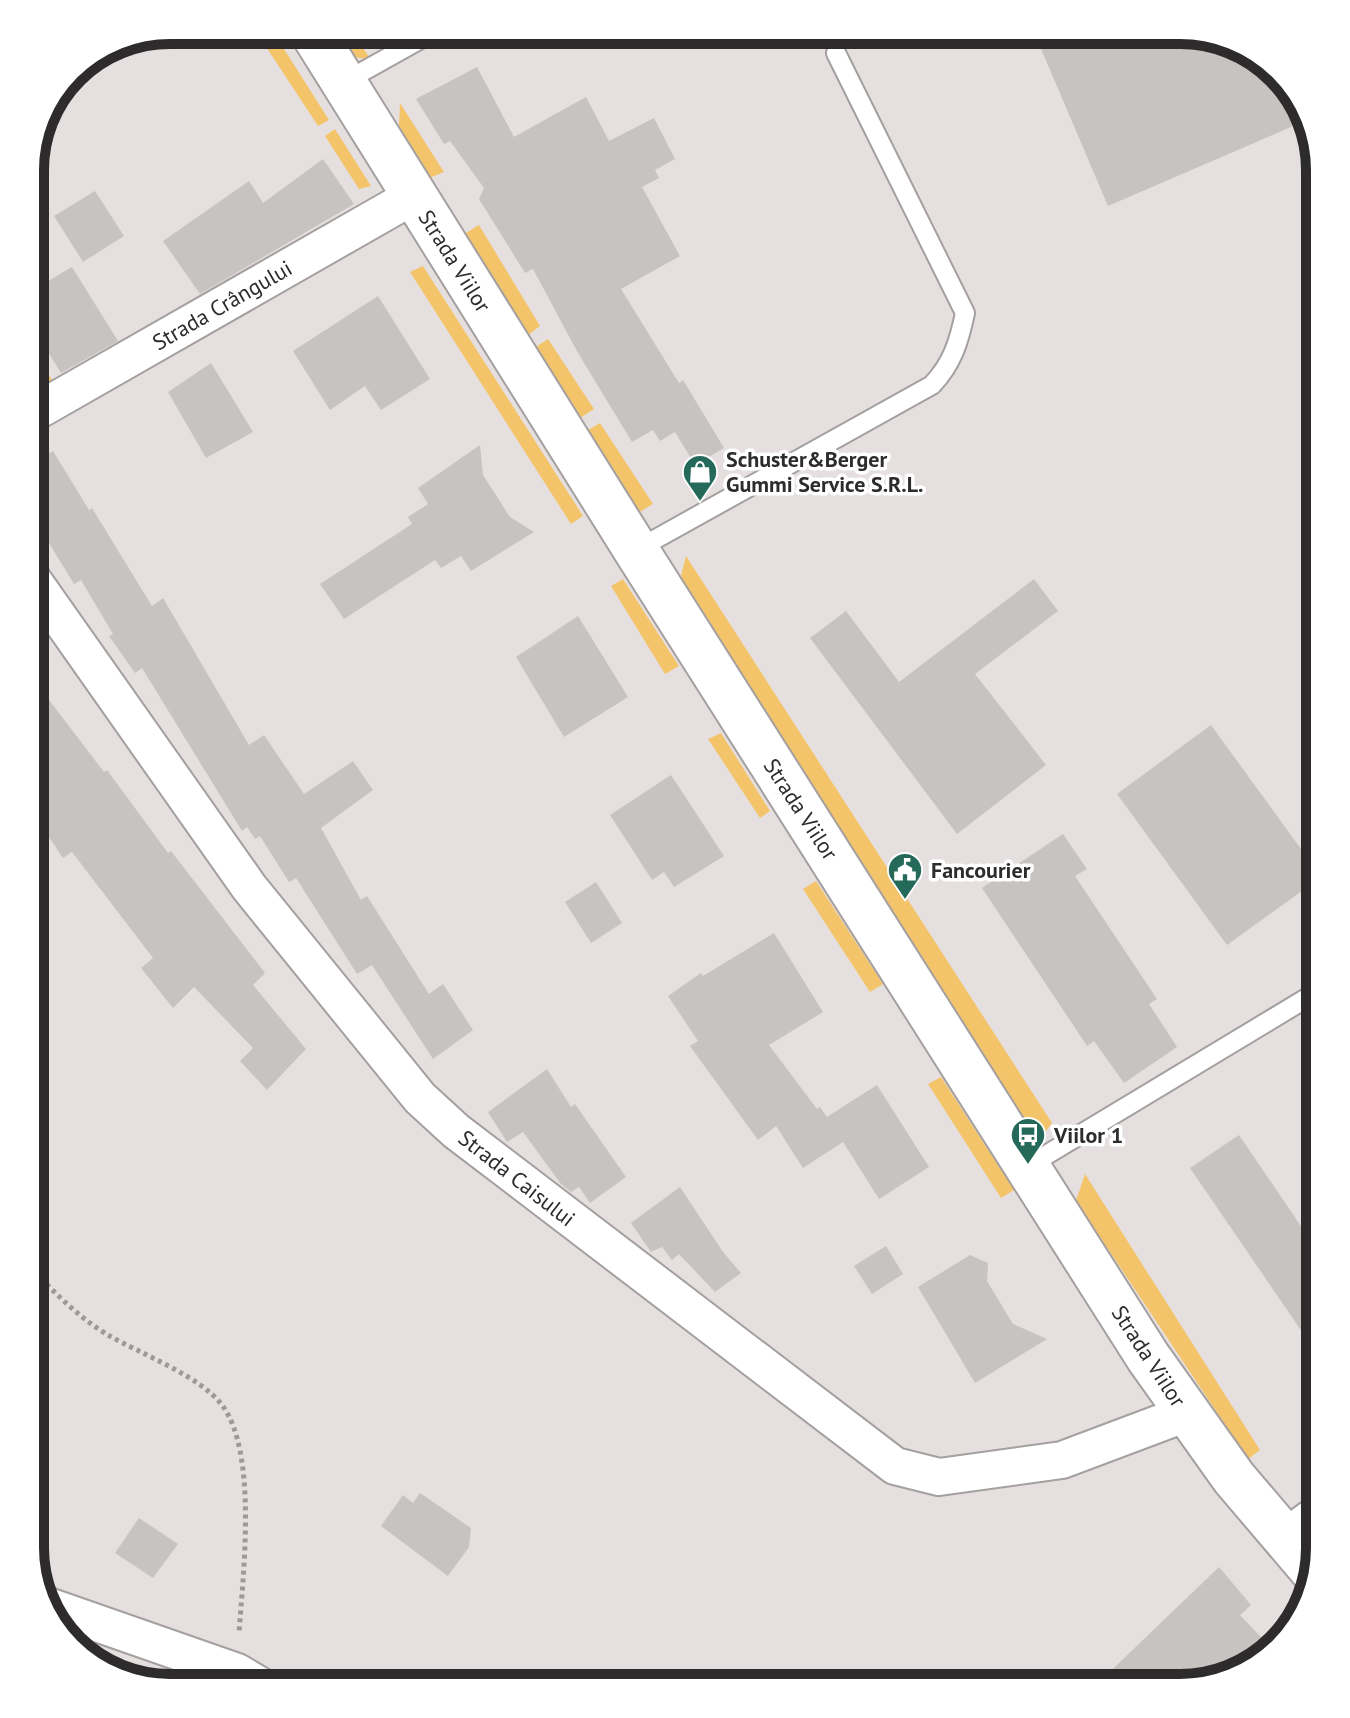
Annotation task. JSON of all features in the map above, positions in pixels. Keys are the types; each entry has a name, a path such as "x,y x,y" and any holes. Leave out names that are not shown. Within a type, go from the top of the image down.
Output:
{"street":[{"name":"Strada Viilor","path":"320,44 636,550 1148,1357 1234,1478 1305,1562"},
{"name":"Strada Crângului","path":"44,407 415,195"},
{"name":"Strada Caisului","path":"44,596 249,887 420,1098 468,1141 895,1466 939,1477 1062,1460 1187,1413"},
{"path":"1284,1538 1306,1522"},
{"path":"61,1611 234,1674"}],"lane":[{"path":"344,82 412,44"},
{"path":"636,550 932,385 948,368 965,313 836,53"},
{"path":"1028,1166 1306,998"}],"path":[{"path":"44,1281 66,1304 107,1334 190,1379 222,1404 238,1436 246,1516 250,1674"}],"shaded area":[{"path":"264,44 281,44 329,120 318,126"},
{"path":"337,44 360,44 371,60 349,56"},
{"path":"400,103 444,172 422,181 398,146"},
{"path":"335,129 371,186 359,189 325,136"},
{"path":"479,225 540,326 523,339 458,238"},
{"path":"423,266 583,516 571,524 410,272"},
{"path":"548,339 594,409 577,420 530,351"},
{"path":"44,368 52,380 44,385"},
{"path":"600,423 653,504 638,513 585,432"},
{"path":"686,556 1052,1123 1040,1139 1027,1125 693,603 681,576"},
{"path":"623,579 679,666 665,674 611,586"},
{"path":"721,733 770,811 760,818 708,739"},
{"path":"816,881 883,984 870,992 803,889"},
{"path":"941,1077 1014,1190 1001,1198 928,1084"},
{"path":"1085,1174 1260,1450 1248,1459 1076,1201"}],"building":[{"path":"1039,44 1188,44 1212,48 1257,70 1285,100 1297,124 1108,206"},
{"path":"477,67 514,137 586,97 609,141 654,118 675,159 655,170 659,178 642,187 680,256 621,289 679,383 683,380 724,448 695,465 675,432 660,441 653,430 632,442 578,353 533,269 525,273 479,199 484,188 450,141 444,144 416,99"},
{"path":"323,159 354,204 200,294 163,241 249,181 263,203"},
{"path":"95,191 124,236 83,262 54,216"},
{"path":"72,267 118,341 61,373 44,346 44,284"},
{"path":"378,296 430,379 381,410 365,386 330,410 293,351"},
{"path":"211,363 253,432 206,458 168,392"},
{"path":"480,445 483,475 510,517 534,532 471,571 461,556 441,568 435,560 344,619 320,584 412,524 408,517 428,504 418,488"},
{"path":"53,451 152,606 163,598 249,745 264,735 304,794 353,761 373,790 321,828 361,900 367,896 429,994 443,984 473,1030 433,1059 372,965 357,974 296,878 289,882 260,836 255,839 247,827 242,831 142,668 135,673 109,636 113,634 81,580 74,584 44,535 44,456"},
{"path":"1034,579 1058,611 975,674 1046,765 957,834 810,638 846,611 899,682"},
{"path":"578,616 628,697 564,737 516,657"},
{"path":"44,693 265,973 253,985 306,1049 267,1090 240,1061 253,1048 194,987 173,1008 141,968 153,958 72,852 63,858 44,830"},
{"path":"1211,725 1306,856 1306,888 1227,945 1117,794"},
{"path":"671,775 724,856 674,887 664,872 652,880 610,815"},
{"path":"1063,834 1087,869 1075,876 1157,999 1149,1004 1177,1047 1124,1083 1094,1041 1087,1046 982,888"},
{"path":"596,882 622,923 591,943 565,902"},
{"path":"774,933 823,1012 769,1045 817,1109 820,1107 829,1120 827,1117 877,1085 929,1167 879,1199 843,1142 803,1168 776,1126 758,1140 690,1046 698,1041 668,996 701,973 703,976"},
{"path":"547,1069 571,1107 575,1104 626,1177 590,1203 579,1187 571,1192 561,1184 523,1132 507,1142 488,1112"},
{"path":"1239,1135 1306,1233 1306,1338 1190,1168"},
{"path":"680,1187 723,1252 741,1273 715,1292 679,1254 672,1260 662,1247 651,1252 631,1223"},
{"path":"886,1246 903,1274 872,1294 854,1266"},
{"path":"970,1255 988,1263 987,1281 1013,1324 1047,1339 975,1383 918,1287"},
{"path":"420,1493 471,1528 469,1547 448,1576 381,1526 403,1495 413,1503"},
{"path":"139,1518 178,1544 153,1578 115,1553"},
{"path":"1219,1567 1251,1605 1240,1615 1264,1641 1236,1661 1212,1670 1180,1674 1108,1674"}],"place":[{"name":"Schuster&Berger Gummi Service S.R.L.","path":"700,503"},
{"name":"Fancourier","path":"905,901"},
{"name":"Viilor 1","path":"1028,1166"}]}
